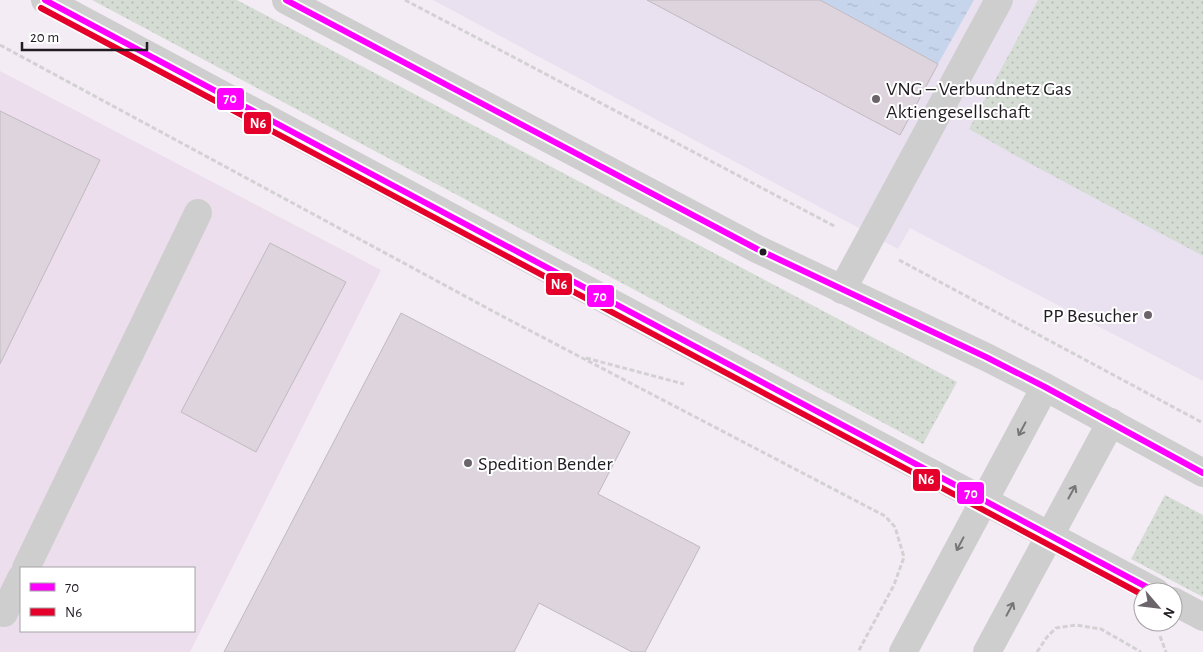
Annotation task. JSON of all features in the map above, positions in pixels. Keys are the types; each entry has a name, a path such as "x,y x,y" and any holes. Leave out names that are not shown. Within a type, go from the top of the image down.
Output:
{"main road":[{"path":"45,0 1137,582"},
{"path":"286,0 757,249 1045,386 1203,473"},
{"path":"842,290 999,0"},
{"path":"26,567 198,213"},
{"path":"903,652 1045,386"},
{"path":"987,652 1111,422"},
{"path":"0,611 4,613 20,580"},
{"path":"1183,606 1203,617"}],"path":[{"path":"405,0 868,243 1203,422"},
{"path":"0,45 579,355 885,516 895,527 904,557 894,584 858,652"},
{"path":"579,355 691,386"},
{"path":"1036,652 1056,628 1076,625 1101,629 1141,652"}],"shaded area":[{"path":"92,0 237,0 957,382 923,444"},
{"path":"433,0 1203,0 1203,381 910,228 898,249"},
{"path":"1038,0 1203,0 1203,256 969,129"},
{"path":"0,71 381,270 190,652 0,652"},
{"path":"1165,495 1203,515 1203,597 1183,586 1183,582 1175,582 1131,559"}],"water":[{"path":"820,0 974,0 938,64"}],"building":[{"name":"VNG – Verbundnetz Gas Aktiengesellschaft","path":"647,0 820,0 938,64 900,135"},
{"path":"0,111 100,160 0,364"},
{"path":"270,243 346,282 256,452 181,412"},
{"name":"Spedition Bender","path":"401,313 630,432 598,494 700,547 645,652 632,652 539,603 514,652 224,652"}],"transit line":[{"name":"70","path":"45,0 1137,582"},
{"name":"70","path":"286,0 757,249 986,357 1203,473"},
{"name":"N6","path":"41,8 1133,590"}],"place":[{"name":"VNG – Verbundnetz Gas Aktiengesellschaft","path":"876,99"},
{"name":"PP Besucher","path":"1148,315"},
{"name":"Spedition Bender","path":"468,463"}]}
